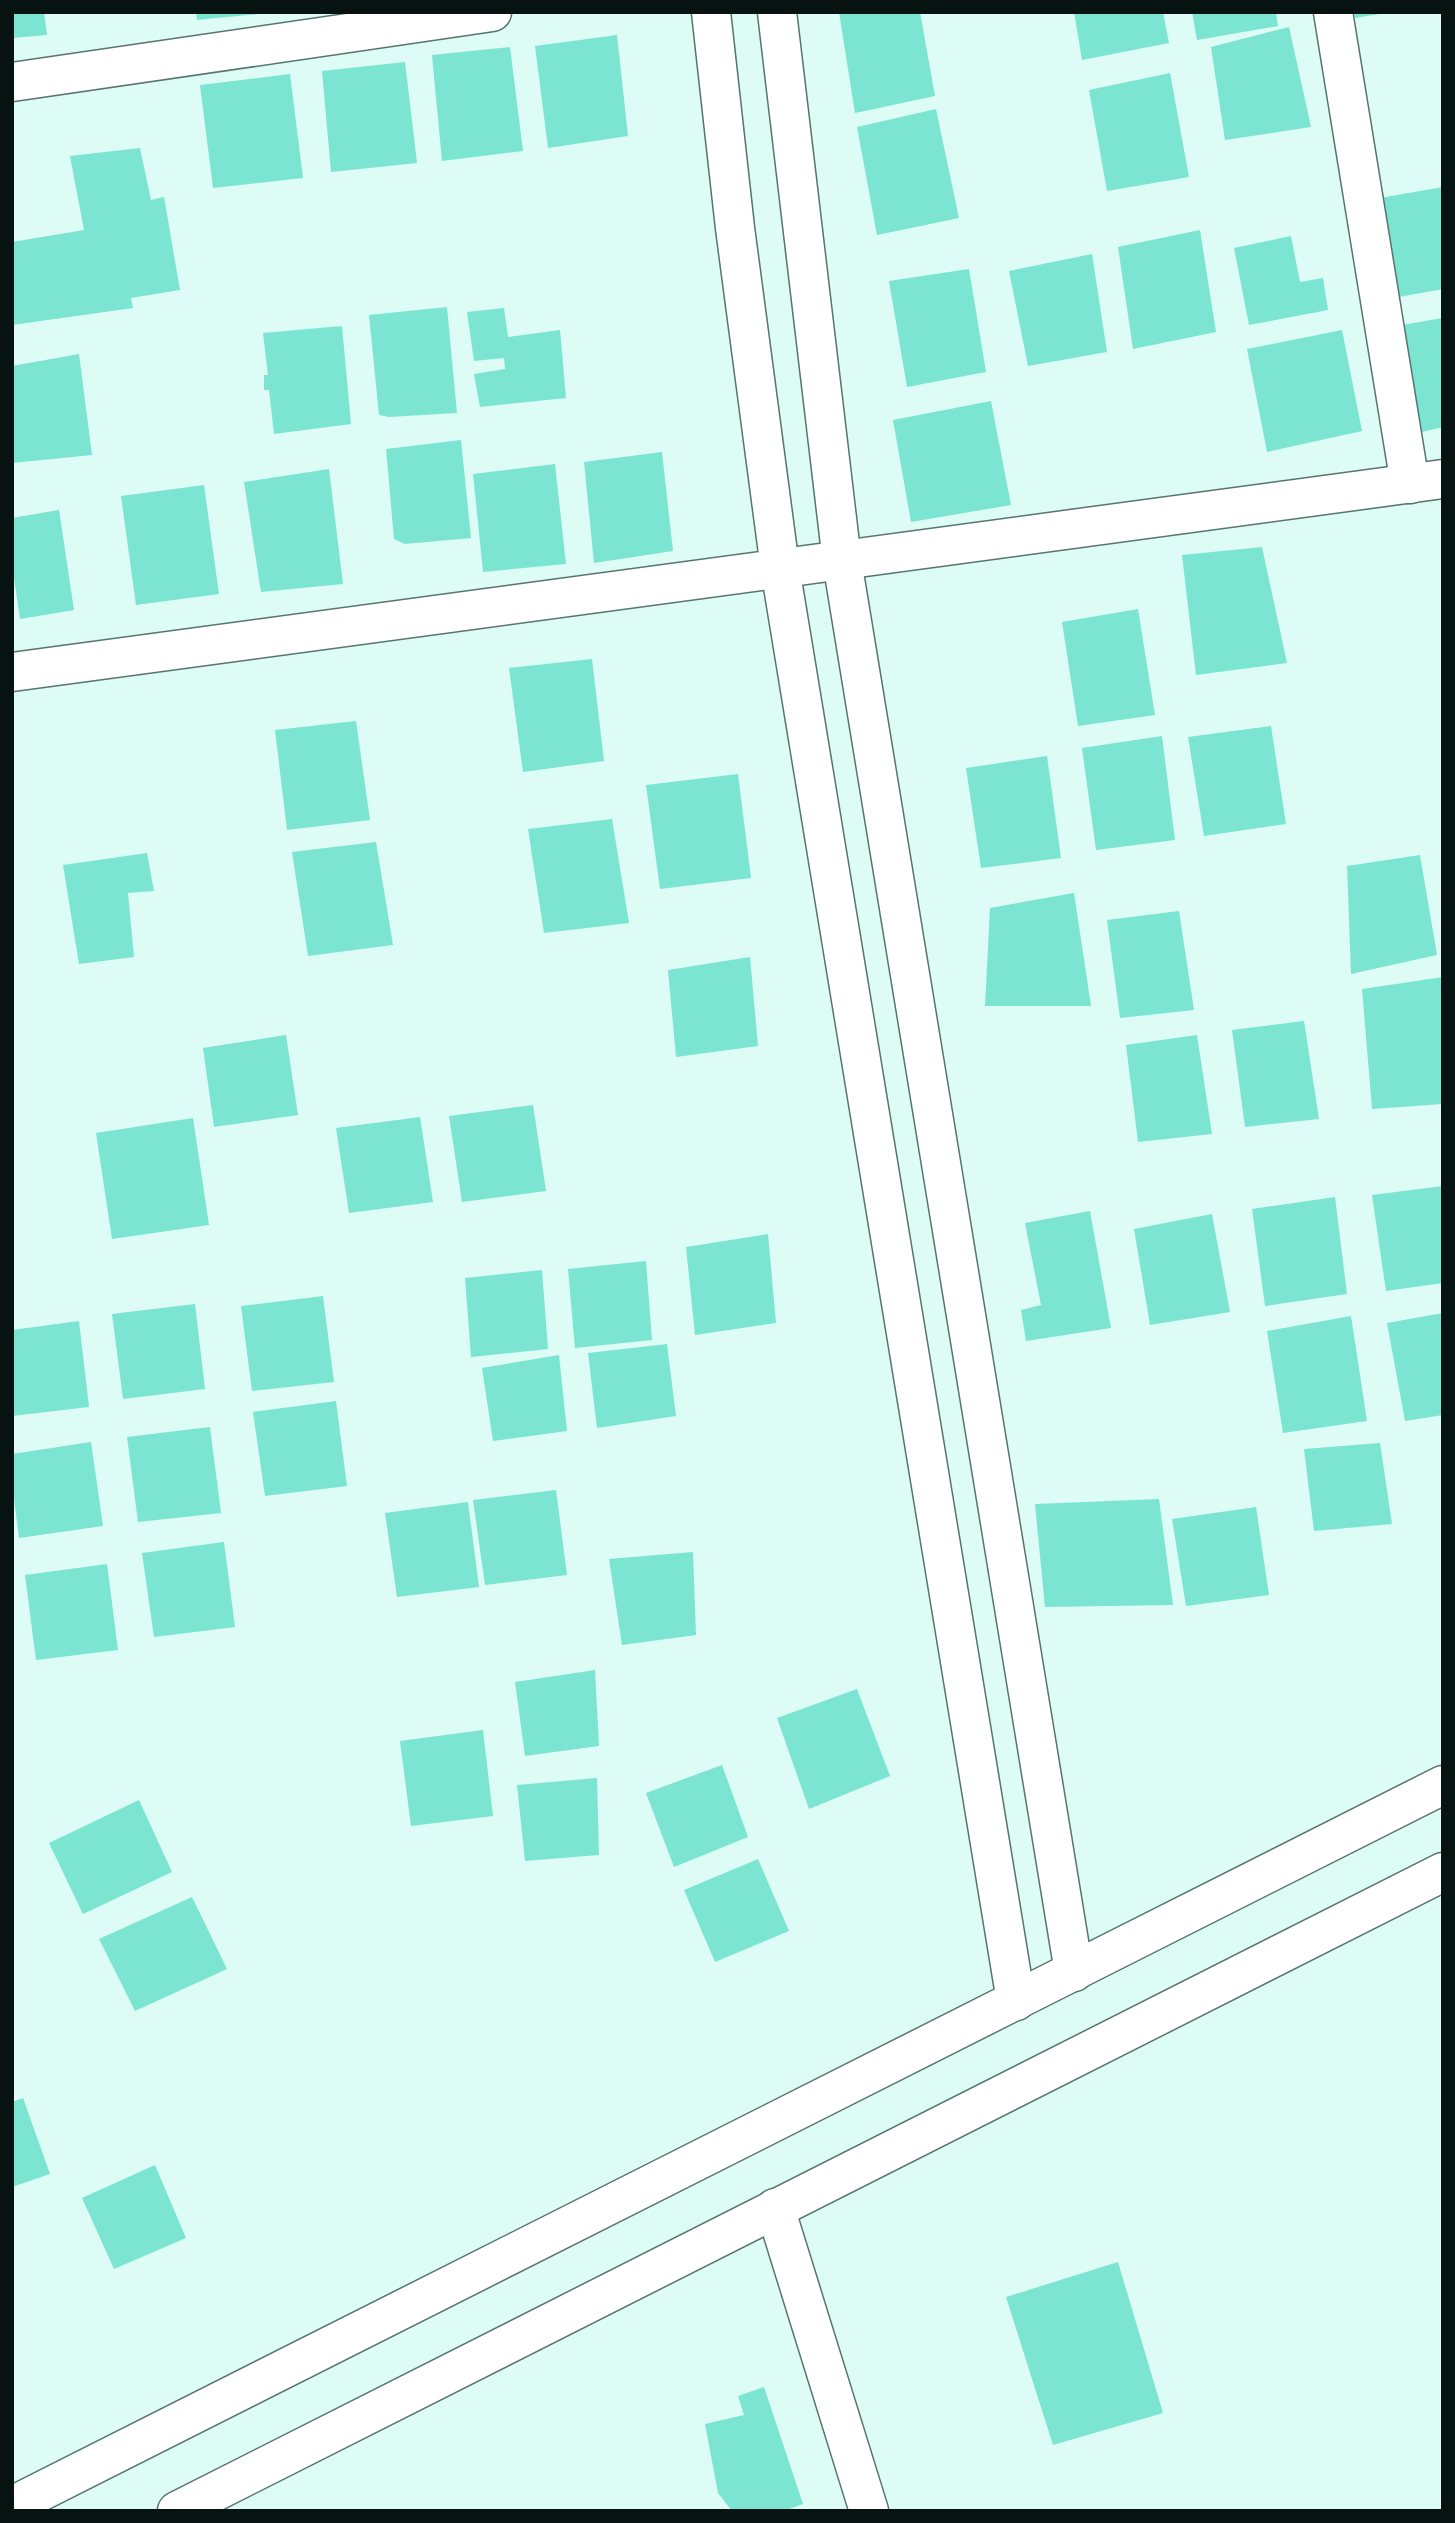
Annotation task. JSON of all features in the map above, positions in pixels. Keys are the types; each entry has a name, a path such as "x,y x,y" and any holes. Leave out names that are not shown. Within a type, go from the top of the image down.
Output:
{"street":[{"path":"12,82 492,12"},
{"path":"711,12 735,228 780,568 1016,2001"},
{"path":"777,12 842,561 1074,1972"},
{"path":"12,672 1427,481 1333,12"},
{"path":"12,2506 1443,1785"},
{"path":"177,2511 1443,1872"},
{"path":"775,2208 869,2511"}],"building":[{"path":"12,12 44,12 47,35 12,38"},
{"path":"196,12 258,12 258,14 197,20"},
{"path":"839,12 920,12 935,96 855,113"},
{"path":"1074,12 1163,12 1169,43 1082,60"},
{"path":"1192,12 1276,12 1278,26 1197,40"},
{"path":"1354,12 1380,12 1380,14 1355,18"},
{"path":"1289,27 1311,127 1225,140 1211,47"},
{"path":"617,35 628,136 548,148 535,46"},
{"path":"510,47 523,151 442,161 432,55"},
{"path":"405,62 417,163 331,172 322,71"},
{"path":"1170,73 1189,177 1107,191 1089,90"},
{"path":"290,74 303,178 213,188 200,85"},
{"path":"936,109 959,218 877,235 857,127"},
{"path":"140,148 151,200 164,197 180,290 131,298 133,308 12,325 12,242 84,230 70,156"},
{"path":"1443,187 1443,289 1399,297 1380,198"},
{"path":"1200,230 1216,332 1133,349 1118,247"},
{"path":"1291,236 1300,282 1323,278 1328,310 1249,325 1234,248"},
{"path":"1092,254 1107,352 1028,366 1009,271"},
{"path":"969,269 986,372 907,387 889,281"},
{"path":"447,307 457,413 389,417 379,415 369,315"},
{"path":"504,308 508,337 560,330 566,398 480,407 474,374 505,369 504,358 474,361 467,312"},
{"path":"1443,318 1443,427 1422,432 1402,325"},
{"path":"342,326 351,424 274,434 269,390 264,390 264,375 268,375 263,333"},
{"path":"1342,330 1362,431 1267,452 1247,349"},
{"path":"79,354 92,455 12,463 12,366"},
{"path":"991,401 1011,505 911,522 893,420"},
{"path":"461,440 471,538 405,544 394,539 386,449"},
{"path":"662,452 673,551 594,563 584,462"},
{"path":"555,464 566,564 483,572 473,474"},
{"path":"329,469 343,584 261,592 244,482"},
{"path":"204,485 219,594 136,605 121,496"},
{"path":"59,510 74,610 20,619 12,565 12,518"},
{"path":"1262,547 1287,663 1196,675 1182,555"},
{"path":"1138,609 1155,715 1078,726 1062,622"},
{"path":"592,659 604,761 523,772 509,668"},
{"path":"356,721 370,820 287,830 275,730"},
{"path":"1271,726 1286,824 1204,836 1188,737"},
{"path":"1162,736 1175,840 1096,850 1082,748"},
{"path":"1047,756 1061,858 981,868 966,768"},
{"path":"738,774 751,878 660,889 646,785"},
{"path":"612,819 629,923 544,933 528,829"},
{"path":"376,842 393,945 308,956 292,852"},
{"path":"147,853 154,891 128,893 134,957 79,964 63,865"},
{"path":"1420,855 1437,955 1351,974 1347,866"},
{"path":"1074,893 1091,1006 985,1006 990,908"},
{"path":"1179,911 1194,1010 1120,1018 1107,920"},
{"path":"750,957 758,1046 676,1057 668,970"},
{"path":"1443,977 1443,1104 1372,1109 1362,989"},
{"path":"1304,1021 1319,1119 1245,1127 1232,1030"},
{"path":"286,1035 298,1115 214,1127 203,1048"},
{"path":"1197,1035 1212,1134 1138,1142 1126,1045"},
{"path":"533,1105 546,1191 462,1202 449,1116"},
{"path":"420,1117 433,1202 349,1213 336,1128"},
{"path":"193,1118 209,1225 112,1239 96,1133"},
{"path":"1443,1186 1443,1283 1386,1291 1372,1195"},
{"path":"1335,1197 1347,1294 1265,1306 1252,1209"},
{"path":"1090,1211 1111,1328 1026,1341 1021,1310 1041,1305 1025,1223"},
{"path":"1212,1214 1230,1312 1150,1325 1134,1229"},
{"path":"768,1234 776,1323 695,1335 686,1247"},
{"path":"646,1261 652,1340 575,1348 568,1269"},
{"path":"542,1270 548,1349 471,1357 465,1278"},
{"path":"323,1296 334,1382 252,1391 241,1306"},
{"path":"195,1304 205,1389 123,1399 112,1314"},
{"path":"1443,1313 1443,1415 1405,1421 1387,1323"},
{"path":"1351,1316 1367,1421 1283,1433 1267,1331"},
{"path":"79,1321 89,1407 12,1416 12,1330"},
{"path":"667,1344 676,1416 597,1428 588,1353"},
{"path":"559,1355 567,1431 493,1441 482,1368"},
{"path":"336,1401 347,1486 265,1496 253,1412"},
{"path":"210,1427 221,1513 138,1522 127,1437"},
{"path":"91,1442 103,1526 19,1538 12,1483 12,1454"},
{"path":"1380,1443 1392,1524 1314,1531 1304,1449"},
{"path":"556,1490 567,1575 485,1585 473,1500"},
{"path":"1159,1499 1173,1605 1045,1607 1035,1504"},
{"path":"468,1502 479,1587 397,1597 385,1513"},
{"path":"1256,1507 1269,1595 1186,1606 1172,1519"},
{"path":"224,1542 235,1627 154,1637 142,1553"},
{"path":"693,1552 696,1635 622,1645 609,1559"},
{"path":"107,1564 118,1650 36,1660 25,1575"},
{"path":"595,1670 599,1746 525,1756 515,1682"},
{"path":"857,1689 890,1776 809,1809 777,1718"},
{"path":"483,1730 493,1816 411,1826 400,1741"},
{"path":"722,1765 748,1837 674,1867 646,1793"},
{"path":"597,1778 599,1855 525,1861 517,1785"},
{"path":"139,1800 172,1872 83,1914 49,1843"},
{"path":"758,1859 789,1931 715,1962 684,1890"},
{"path":"192,1897 227,1969 135,2011 99,1939"},
{"path":"23,2098 50,2174 12,2187 12,2102"},
{"path":"155,2165 186,2238 114,2269 82,2198"},
{"path":"1118,2262 1163,2413 1053,2445 1006,2297"},
{"path":"764,2387 803,2504 784,2511 732,2511 718,2493 705,2424 744,2415 738,2396"}]}
